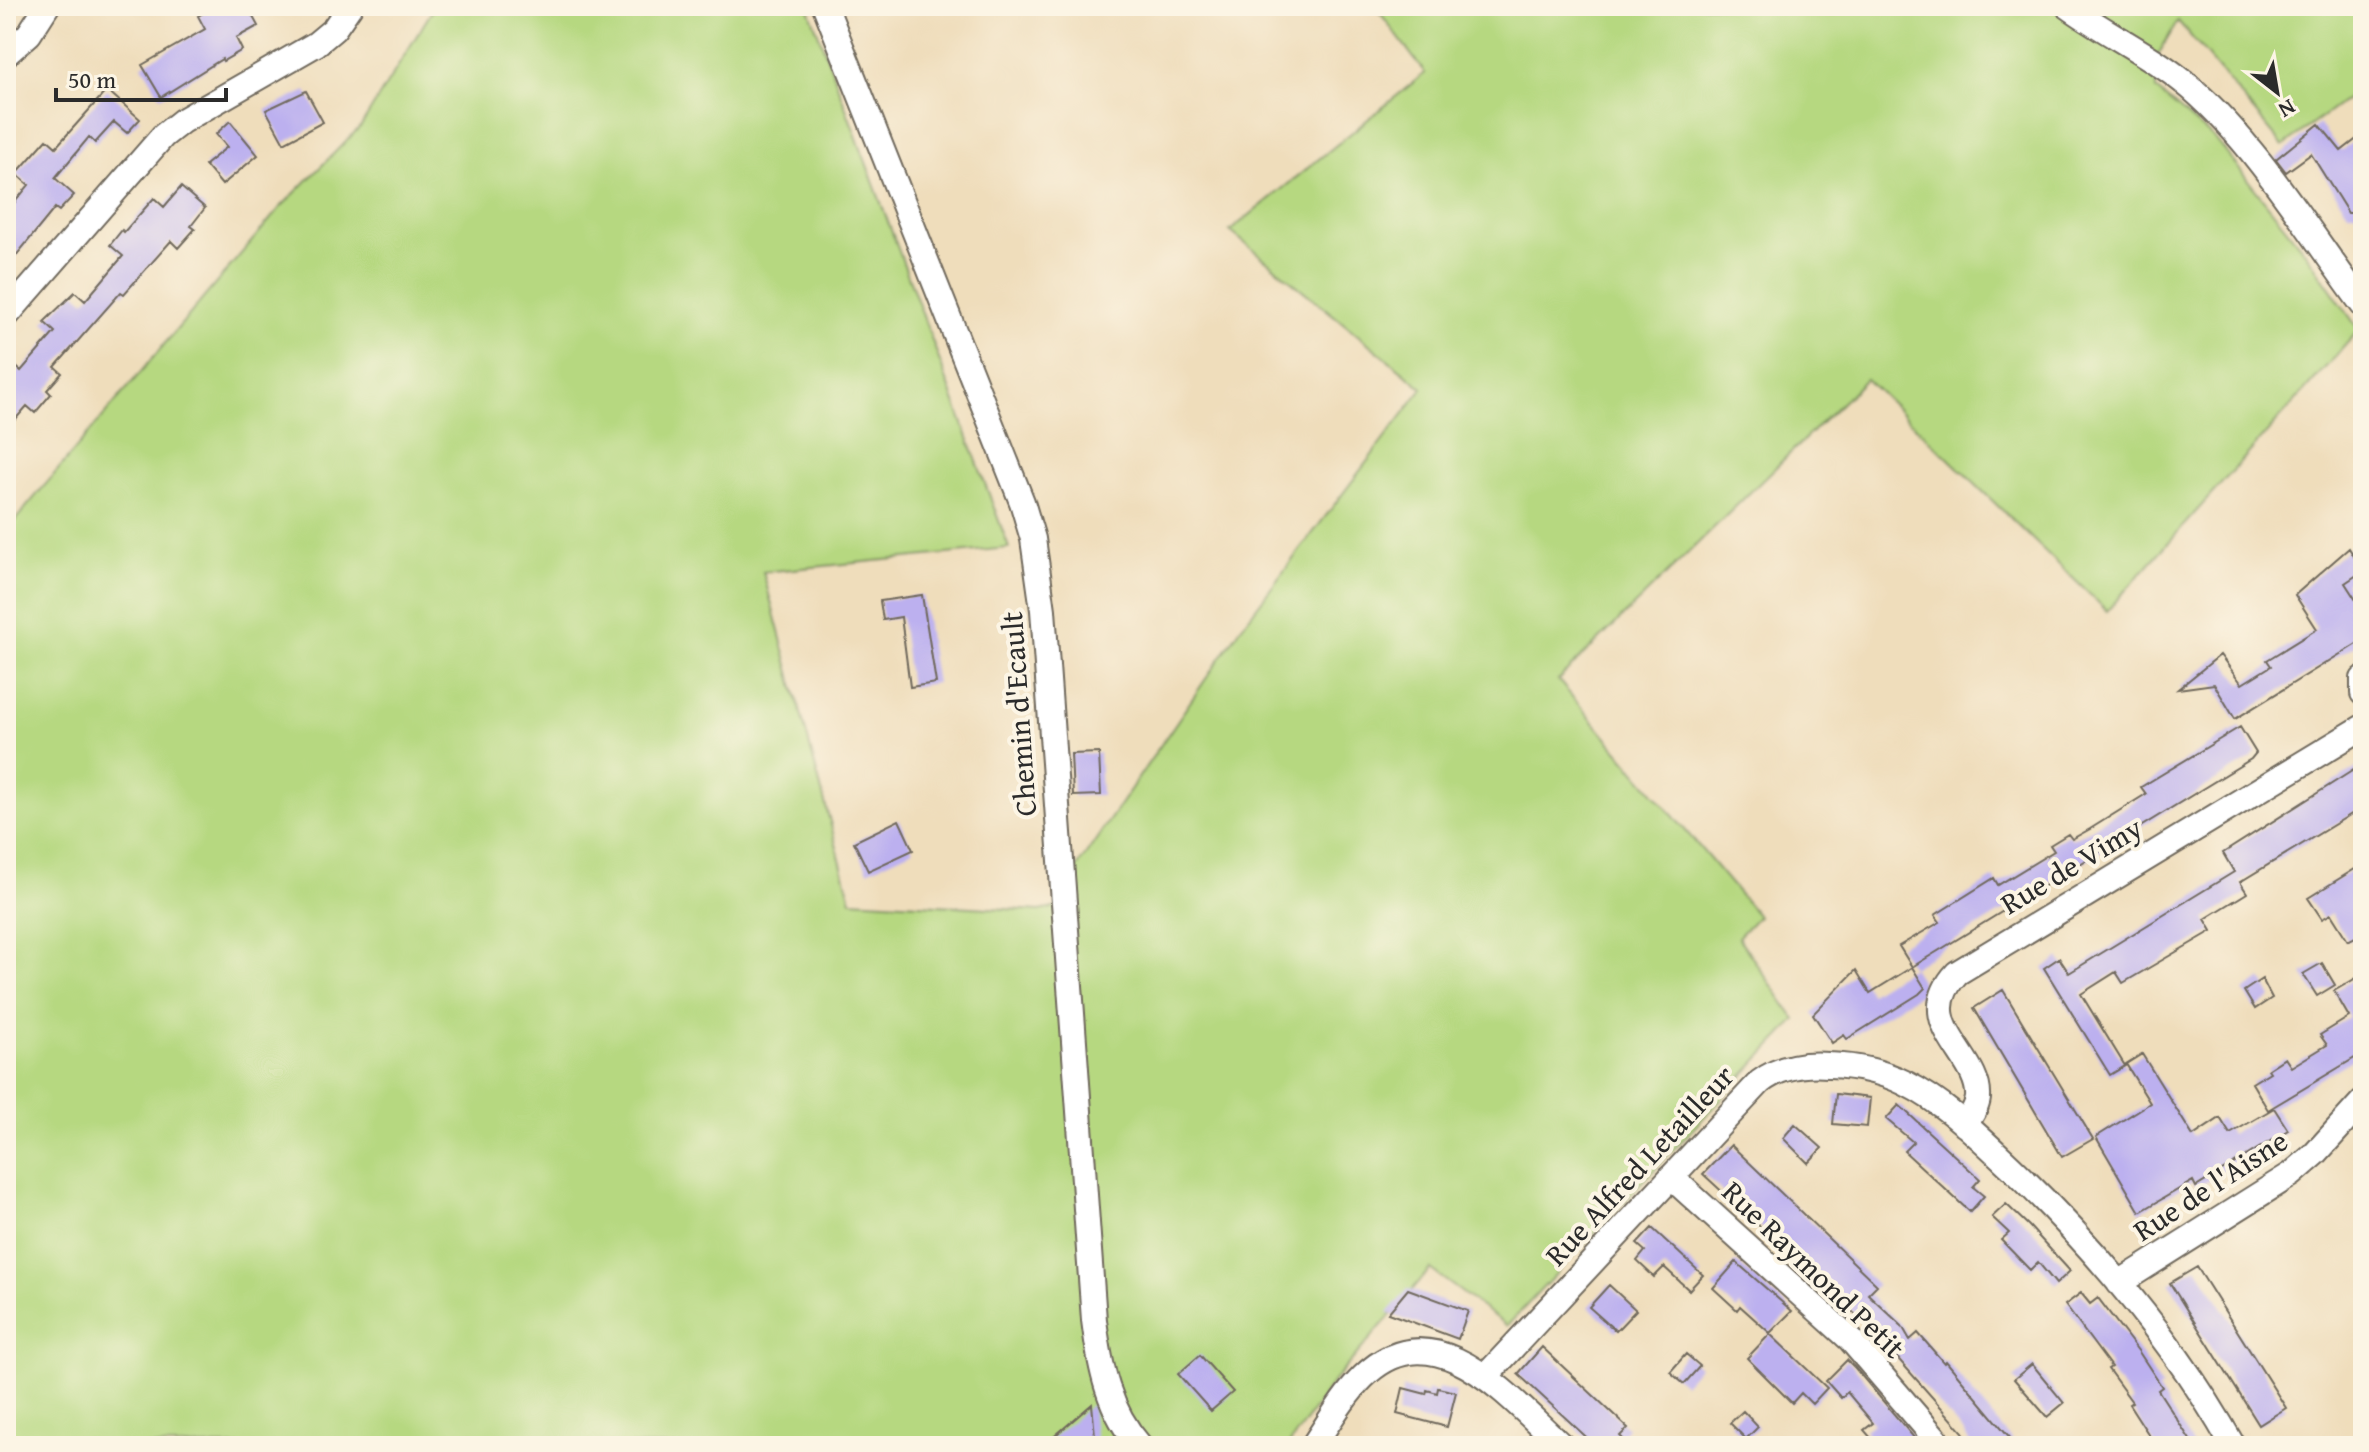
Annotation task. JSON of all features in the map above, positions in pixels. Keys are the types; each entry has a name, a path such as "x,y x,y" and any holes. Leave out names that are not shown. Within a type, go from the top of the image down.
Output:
{"street":[{"path":"6,54 29,34 47,6"},
{"path":"6,316 163,136 182,121 316,44 334,29 350,6"},
{"name":"Chemin d'Ecault","path":"825,6 1016,488 1033,539 1042,589 1094,1320 1101,1369 1111,1400 1124,1426 1140,1446"},
{"path":"2068,6 2189,87 2227,125 2363,305"},
{"path":"2363,679 2363,693"},
{"name":"Rue de Vimy","path":"1965,1125 1977,1105 1978,1086 1946,1029 1942,1010 1946,988 1957,973 2363,727"},
{"name":"Rue Alfred Letailleur","path":"1485,1377 1760,1082 1786,1068 1823,1064 1851,1066 1880,1073 1918,1090 1965,1125 2038,1193 2119,1283 2177,1358 2233,1446"},
{"name":"Rue de l'Aisne","path":"2119,1283 2292,1174 2315,1154 2363,1101"},
{"name":"Rue Raymond Petit","path":"1671,1177 1850,1339 1942,1446"},
{"path":"1313,1446 1355,1385 1373,1368 1395,1355 1417,1350 1441,1353 1485,1377 1562,1446"}],"green space":[{"path":"435,6 808,6 1009,548 763,572 851,900 1040,911 1072,904 1076,869 1240,629 1423,388 1230,231 1425,73 1375,6 2363,6 2363,93 2360,89 2283,146 2178,21 2155,60 2156,90 2216,140 2305,252 2359,330 2107,611 1866,379 1558,680 1758,916 1738,937 1796,1020 1507,1326 1430,1269 1333,1382 1288,1446 6,1446 6,531 279,209 361,126"}],"building":[{"path":"216,6 247,6 258,26 236,38 242,50 161,97 142,65 205,29 198,16"},
{"path":"107,90 140,119 127,133 114,122 95,143 89,137 55,178 74,195 59,211 55,208 6,268 6,213 29,185 16,174 47,139 56,147"},
{"path":"306,91 323,122 284,143 266,110"},
{"path":"230,121 258,155 222,185 205,165 227,147 216,134"},
{"path":"2319,124 2341,151 2363,134 2363,213 2348,213 2311,154 2286,172 2276,159"},
{"path":"181,187 205,208 191,226 195,229 178,248 171,241 124,294 121,292 55,367 62,373 47,390 51,394 35,413 27,406 6,430 6,358 21,371 55,332 44,322 75,292 85,301 123,256 110,245 122,230 124,232 154,198 164,207"},
{"path":"2349,548 2363,571 2345,583 2363,611 2363,640 2235,719 2214,684 2178,689 2220,655 2242,684 2271,666 2267,660 2317,629 2295,595"},
{"path":"922,595 936,683 910,687 901,617 883,620 880,601"},
{"path":"2240,727 2256,753 2251,759 1912,967 1899,946 1940,922 1935,915 1994,878 1998,885 2054,851 2050,845 2068,834 2072,839 2090,829 2146,794 2141,787"},
{"path":"1099,753 1101,795 1073,796 1071,754"},
{"path":"2363,764 2363,807 2240,882 2247,893 2205,919 2212,931 2123,983 2116,972 2081,994 2125,1066 2110,1075 2044,968 2059,958 2069,973 2234,872 2223,853"},
{"path":"899,820 913,850 868,871 854,842"},
{"path":"2363,864 2363,933 2348,941 2331,914 2322,919 2308,898"},
{"path":"2322,963 2335,985 2317,996 2303,974"},
{"path":"1912,967 1925,988 1919,994 1847,1039 1844,1035 1832,1043 1813,1014 1856,970 1870,993"},
{"path":"2363,974 2363,1053 2268,1110 2252,1083 2285,1058 2291,1067 2327,1045 2320,1035 2349,1017 2334,991"},
{"path":"2262,979 2272,998 2255,1009 2244,991"},
{"path":"2003,990 2093,1139 2062,1157 1974,1008"},
{"path":"2142,1054 2193,1136 2220,1118 2230,1134 2274,1108 2288,1130 2196,1187 2193,1181 2140,1212 2096,1137 2150,1103 2126,1064"},
{"path":"1836,1094 1870,1098 1867,1127 1833,1124"},
{"path":"1899,1105 1980,1179 1973,1187 1984,1196 1970,1212 1904,1151 1913,1142 1886,1119"},
{"path":"1795,1124 1822,1148 1808,1163 1783,1138"},
{"path":"1731,1145 1877,1285 1868,1294 1902,1326 1910,1340 1918,1333 1944,1363 1946,1361 2017,1446 1972,1446 1893,1353 1895,1351 1703,1174"},
{"path":"2006,1204 2070,1271 2056,1284 2038,1262 2030,1270 2001,1240 2009,1233 1992,1217"},
{"path":"1652,1228 1703,1275 1689,1290 1664,1267 1654,1277 1637,1261 1645,1251 1637,1244"},
{"path":"1736,1262 1792,1311 1770,1333 1740,1306 1737,1310 1713,1288"},
{"path":"2197,1267 2286,1408 2259,1425 2170,1283"},
{"path":"1609,1285 1636,1310 1616,1331 1589,1307"},
{"path":"1408,1289 1468,1311 1458,1339 1388,1313"},
{"path":"2081,1293 2090,1304 2098,1298 2139,1352 2162,1387 2158,1390 2194,1446 2156,1446 2129,1404 2132,1402 2108,1369 2111,1367 2065,1305"},
{"path":"1770,1334 1827,1388 1812,1404 1801,1393 1792,1403 1747,1358"},
{"path":"1542,1347 1628,1428 1620,1436 1630,1446 1596,1446 1518,1374"},
{"path":"1686,1354 1700,1366 1684,1384 1670,1372"},
{"path":"1200,1355 1233,1392 1211,1411 1178,1374"},
{"path":"1847,1360 1921,1446 1878,1446 1864,1430 1873,1423 1847,1392 1841,1398 1826,1381"},
{"path":"2032,1364 2064,1403 2047,1417 2014,1379"},
{"path":"1403,1388 1426,1394 1427,1390 1437,1393 1438,1388 1456,1392 1447,1427 1397,1414"},
{"path":"1092,1404 1096,1446 1043,1446"},
{"path":"1743,1411 1758,1427 1746,1439 1730,1423"}]}
